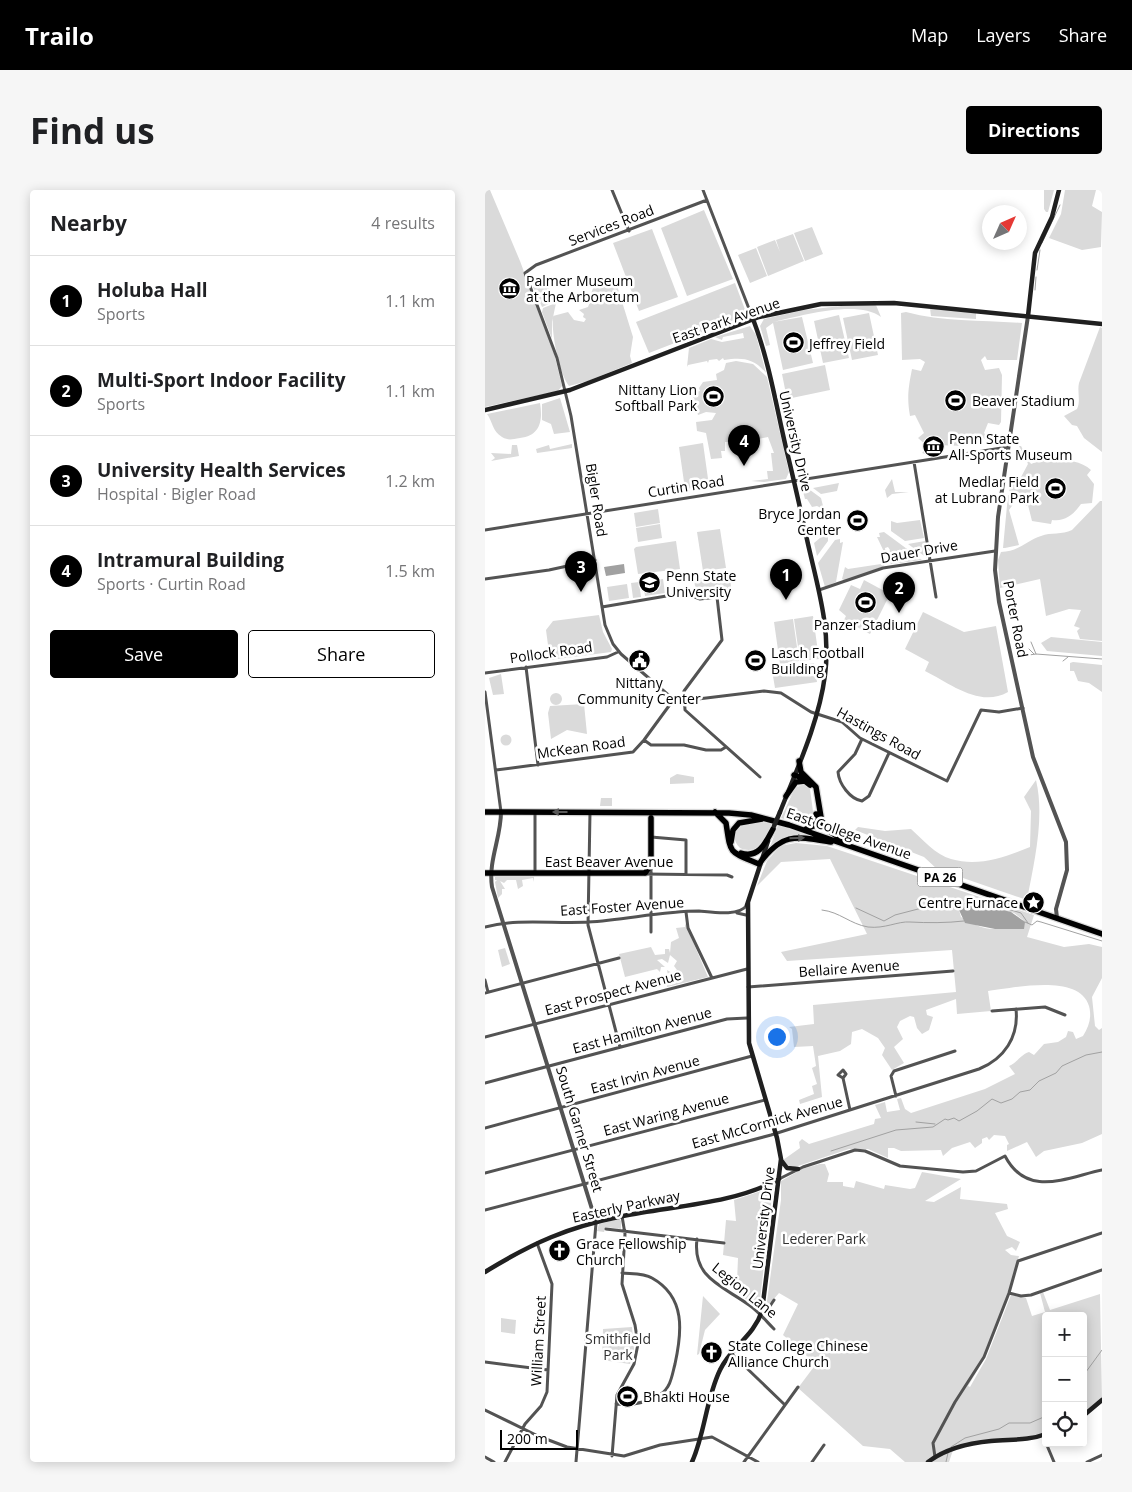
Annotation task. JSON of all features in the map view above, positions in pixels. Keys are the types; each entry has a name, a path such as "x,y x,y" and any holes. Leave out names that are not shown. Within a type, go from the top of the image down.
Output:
{"main road":[{"path":"1028,316 1035,253 1052,217 1060,191"},
{"name":"East Park Avenue","path":"485,410 565,392 753,319 807,306 867,302 1102,324"},
{"name":"University Drive","path":"747,931 747,904 759,864 817,714 824,683 827,650 825,620 819,590 766,359 753,319"},
{"path":"799,761 799,770 815,787 822,823 836,836 857,848"},
{"path":"794,775 809,780"},
{"path":"786,796 791,787 798,782 807,782 812,788 817,823 812,828 802,829"},
{"path":"642,874 648,871 651,865 651,818 644,811"},
{"name":"East College Avenue","path":"485,812 668,811 729,813 773,825 802,829 1102,934"},
{"name":"East College Avenue","path":"651,818 654,815 668,811"},
{"path":"715,812 727,823 727,840 733,851 759,864 777,844 792,838 849,846"},
{"path":"729,813 731,842 739,852 753,854 762,847 773,825 741,822 733,830 731,842"},
{"name":"East Beaver Avenue","path":"488,872 642,874"},
{"name":"University Drive","path":"692,1462 701,1437 717,1376 732,1354 751,1334 761,1314 781,1159 776,1133 752,1056 747,1018 747,904"},
{"path":"781,1159 787,1167 798,1169"},
{"name":"Easterly Parkway","path":"485,1272 537,1242 596,1222 725,1197 779,1179"},
{"path":"1087,1413 1102,1400"},
{"path":"928,1462 945,1452 991,1441 1029,1439 1042,1436"}],"street":[{"path":"613,190 629,230"},
{"name":"University Drive","path":"703,190 753,319"},
{"name":"Services Road","path":"525,273 536,265 707,200"},
{"name":"Bigler Road","path":"525,273 557,358 577,442 607,630 618,652 674,699"},
{"name":"Porter Road","path":"1028,316 1008,447 995,551 999,602 1036,766 1062,830 1067,850 1067,870 1056,909 1057,918"},
{"name":"Curtin Road","path":"485,530 1008,447"},
{"path":"914,462 936,597"},
{"name":"Dauer Drive","path":"819,590 883,568 995,551"},
{"path":"485,579 549,570 595,560"},
{"path":"602,607 684,593 700,599 717,597 721,644 684,690 686,711 760,777"},
{"name":"Pollock Road","path":"485,673 607,656 618,652"},
{"path":"526,667 538,765"},
{"name":"Hastings Road","path":"684,700 772,691 787,696 817,714 843,723 862,740 947,781 981,710 999,712 1023,708"},
{"path":"485,692 501,812"},
{"path":"674,699 684,700"},
{"name":"McKean Road","path":"496,770 633,752 674,699"},
{"path":"644,740 651,745 685,745 708,750 721,750 726,747"},
{"path":"862,740 855,754 839,772 841,783 855,800 862,801 869,796 889,753"},
{"name":"South Garner Street","path":"501,812 500,834 488,872 596,1222 579,1449 576,1462"},
{"path":"535,812 535,873"},
{"path":"590,812 588,922 620,1047"},
{"path":"651,837 686,840 686,874"},
{"path":"651,865 651,932"},
{"name":"East Beaver Avenue","path":"642,874 727,875 732,878"},
{"name":"East Foster Avenue","path":"485,927 503,922 588,922 686,912 732,912 742,910 747,904"},
{"path":"686,912 689,930 712,978"},
{"name":"East Foster Avenue","path":"732,912 746,915"},
{"path":"485,980 487,992 619,958"},
{"name":"East Prospect Avenue","path":"485,1037 747,969"},
{"name":"Bellaire Avenue","path":"747,987 953,971"},
{"path":"992,1011 1045,1008 1065,1015"},
{"name":"East McCormick Avenue","path":"485,1210 776,1133 979,1069 995,1060 1005,1050 1013,1037 1016,1009"},
{"name":"East Hamilton Avenue","path":"485,1082 728,1018 747,1018"},
{"path":"896,1096 891,1074 895,1070 955,1051"},
{"name":"East Irvin Avenue","path":"485,1128 752,1056"},
{"path":"843,1078 850,1110"},
{"name":"East Waring Avenue","path":"485,1173 765,1100"},
{"path":"779,1179 798,1169 855,1150 900,1166 966,1172 979,1170 1011,1154"},
{"path":"1005,1156 1017,1174 1035,1182 1102,1170"},
{"path":"612,1456 616,1404 620,1390 634,1364 638,1344 635,1325 623,1289 622,1273 625,1231 622,1216"},
{"path":"606,1229 724,1243"},
{"path":"935,1457 933,1443 955,1402 983,1359 1009,1293 1018,1261 1102,1233"},
{"name":"Legion Lane","path":"697,1239 697,1252 705,1276 750,1305 774,1329"},
{"name":"William Street","path":"505,1462 523,1428 545,1400 552,1284 537,1242"},
{"path":"1009,1293 1021,1296 1031,1295 1102,1270"},
{"path":"616,1404 639,1404 658,1396 666,1390 671,1379 681,1330 677,1306 660,1283 649,1276 622,1273"},
{"path":"761,1314 768,1309 774,1300"},
{"path":"732,1354 785,1405"},
{"path":"485,1362 547,1370"},
{"path":"744,1462 798,1387"},
{"path":"485,1410 563,1446 612,1456 624,1456 660,1445 701,1437 716,1438 749,1455 758,1462"},
{"path":"812,1462 824,1445"},
{"path":"1048,1447 1054,1462"},
{"path":"1087,1462 1102,1455"},
{"path":"485,1457 494,1462"}],"green space":[{"path":"485,190 490,190 520,261 554,353 562,386 558,391 485,407"},
{"path":"1044,190 1054,190 1048,212 1044,209"},
{"path":"1065,190 1096,190 1092,206 1102,212 1101,247 1082,250 1049,238 1061,214"},
{"path":"704,210 733,279 687,296 661,228"},
{"path":"812,227 823,254 805,261 794,233"},
{"path":"652,229 678,297 639,311 613,243"},
{"path":"793,234 804,261 768,276 757,247 775,240 780,252 776,240"},
{"path":"756,248 767,276 750,283 738,255"},
{"path":"614,276 633,337 630,356 632,363 588,381 569,386 562,372 557,352 553,332 553,316 568,312 574,320 584,322 586,319 583,317 584,314 579,310 588,307 590,302 585,303 591,300 589,299 595,283"},
{"path":"550,282 552,286 549,287 549,293 545,293 552,300 558,300 542,307 533,287"},
{"path":"735,283 747,315 649,353 636,322"},
{"path":"556,303 552,322 552,339 542,312 543,308"},
{"name":"Jeffrey Field","path":"851,305 876,305 881,317 858,309 844,309 829,310 773,322 802,317 813,363 783,370 773,323 766,328 770,345 766,346 760,326 764,319 804,310"},
{"path":"930,308 976,313 976,319 931,316"},
{"name":"Beaver Stadium","path":"906,312 949,319 1022,323 1017,360 987,360 985,356 981,360 985,370 999,368 1002,375 1001,422 999,425 988,423 984,433 989,438 986,440 984,438 966,446 935,445 933,449 930,448 929,455 922,453 928,447 918,438 924,433 915,415 910,416 908,394 912,369 921,371 925,362 920,359 902,360 901,313"},
{"path":"869,313 878,355 852,360 843,318"},
{"path":"839,315 849,358 823,363 814,321"},
{"path":"750,326 756,335 766,373 757,364 742,359 724,360 723,358 719,361 717,359 709,360 708,363 707,361 688,365 687,367 689,348 711,339 722,342 744,338 743,333 723,337 722,340 715,337"},
{"path":"1100,327 1102,328 1102,452 1084,438 1077,426 1072,425 1064,416 1077,409 1079,403 1079,383"},
{"path":"736,361 753,364 767,377 789,472 786,479 764,482 751,481 768,479 767,471 773,471 771,453 774,453 768,437 749,441 725,442 725,451 721,451 722,458 711,459 706,433 697,431 696,422 712,420 716,413 706,412 698,415 692,393 700,391 699,388 703,382 717,380 716,374 724,370 726,363"},
{"path":"825,365 830,390 787,399 782,374"},
{"path":"560,398 570,432 554,434 551,424 542,420 542,404"},
{"path":"540,403 541,416 539,427 527,437 507,439 502,437 494,429 487,414"},
{"path":"703,443 709,486 685,489 679,447"},
{"path":"572,444 572,448 537,453 536,449 549,445 550,449"},
{"path":"512,445 517,445 519,456 491,461 495,458 491,453 511,454"},
{"name":"Medlar Field at Lubrano Park","path":"1019,446 1021,446 1031,464 1036,462 1035,456 1053,456 1053,459 1074,462 1091,470 1087,475 1094,484 1092,503 1081,504 1069,516 1061,520 1052,520 1051,524 1032,521 1028,505 1026,506 1025,501 1022,501 1021,495 1009,493 1011,480 1014,480 1014,477 1020,479 1028,464 1025,458 1021,461 1018,458 1023,454"},
{"path":"892,479 895,492 909,492 892,494 887,498 885,490"},
{"path":"839,483 837,491 821,494 813,488"},
{"path":"806,487 821,498 823,506 821,508 817,506 812,507 807,499 805,499 802,488"},
{"path":"1008,495 1013,496 1014,503 1009,510 1019,545 1003,548"},
{"path":"1102,501 1102,641 1080,639 1077,631 1080,628 1074,626 1081,610 1069,609 1046,616 1040,579 1000,588 998,560 1001,552 1007,552 1045,535 1072,530"},
{"path":"658,509 660,523 636,527 634,513"},
{"path":"920,520 924,538 905,541 891,531 891,521 897,523"},
{"path":"660,524 662,538 638,542 636,528"},
{"path":"720,529 726,568 703,571 697,532"},
{"path":"884,532 922,560 891,564 887,558 890,550 888,547 885,548 886,556 877,537 880,537 879,533"},
{"path":"828,533 828,541 817,556 814,543"},
{"path":"840,539 840,543 843,542 836,582 825,587 818,563 835,540"},
{"path":"676,541 680,569 638,574 634,549 636,547"},
{"path":"925,541 927,558 908,544"},
{"path":"881,562 884,563 884,566 846,581 842,579 845,567 848,569 881,564"},
{"path":"730,574 731,588 696,593 694,579"},
{"path":"663,579 665,593 645,596 643,582"},
{"name":"Panzer Stadium","path":"864,580 890,594 870,634 844,620 846,616 839,610 851,585 860,589"},
{"path":"639,582 641,597 633,598 631,583"},
{"path":"627,584 629,598 609,601 607,587"},
{"path":"923,612 964,632 996,626 1008,692 997,696 976,696 955,688 925,671 929,662 905,649"},
{"path":"599,615 603,632 612,649 611,652 550,660 546,630 553,621"},
{"path":"813,616 819,659 800,661 794,619"},
{"path":"793,619 799,661 780,664 774,622"},
{"path":"1051,637 1102,642 1102,656 1047,651 1041,643"},
{"path":"814,663 817,682 775,688 772,670"},
{"path":"1070,663 1102,665 1102,692 1089,683 1078,681 1074,671 1070,671"},
{"path":"501,674 504,694 493,695 489,678"},
{"path":"556,693 562,699 556,705 550,699"},
{"path":"584,704 587,734 567,730 551,739 548,713 550,706"},
{"path":"506,734 512,740 506,746 500,740"},
{"path":"677,774 694,777 694,783 670,784 670,778"},
{"path":"1036,780 1039,825 1027,900 937,869 924,857 855,830 858,827 885,831 911,829 945,857 972,862 992,860 1030,847 1031,811 1024,797"},
{"path":"804,784 810,789 814,819 814,823 809,827 781,818 795,788"},
{"path":"601,798 612,798 612,806 600,806"},
{"path":"746,822 772,823 764,840 757,848 752,850 740,848 735,841 737,830"},
{"path":"778,825 815,838 791,836 780,840 770,847"},
{"path":"796,843 827,846 1034,915 1027,937 1064,947 1089,944 1102,947 1102,978 1092,997 1095,1026 1099,1030 1102,1028 1102,1134 1082,1143 1044,1151 1036,1157 1027,1142 1007,1151 1007,1145 1009,1144 1005,1136 994,1135 989,1140 987,1137 982,1139 982,1143 975,1148 970,1142 952,1148 943,1156 941,1150 901,1151 888,1148 888,1158 868,1149 849,1149 795,1167 787,1166 783,1160 800,1148 799,1142 802,1139 809,1144 874,1124 875,1119 881,1118 875,1105 885,1102 887,1112 900,1110 897,1099 901,1098 905,1109 911,1113 985,1089 1015,1074 1009,1066 1026,1053 1029,1052 1034,1055 1044,1044 1058,1042 1066,1037 1068,1031 1073,1032 1076,1039 1083,1036 1090,1014 1089,1006 1083,996 1073,989 1060,986 1029,986 988,991 991,1011 957,1014 956,999 926,1010 927,1015 933,1017 929,1030 922,1034 917,1028 914,1017 910,1016 900,1021 897,1027 903,1039 894,1047 904,1063 892,1070 882,1055 885,1048 878,1038 862,1029 852,1032 851,1044 840,1051 818,1056 822,1097 800,1104 799,1100 814,1094 812,1086 817,1084 812,1068 816,1066 813,1046 794,1047 792,1029 789,1027 814,1024 813,1005 956,992 952,950 787,961 781,952 867,934 830,859 781,862 757,886 767,861 780,846","holes":["979,904 1014,913 1023,920 1006,927 992,929 977,926 961,917 959,910 967,906"]},
{"path":"496,875 537,876 534,876 534,882 533,878 522,880 523,886 518,889 516,880 507,880 504,883 500,881 505,889 502,889 502,894 498,898"},
{"path":"685,923 708,977 667,987 666,982 669,981 667,970 672,973 677,970 674,966 677,961 670,955 668,963 662,959 657,960 665,967 661,967 660,972 657,969 625,977 619,954 651,947 655,955 665,954 665,949 669,949 670,953 671,942 679,938 676,928 685,927"},
{"path":"505,948 510,964 502,967 498,950"},
{"name":"Lederer Park","path":"825,1164 829,1174 827,1182 843,1182 843,1186 854,1188 856,1181 884,1189 885,1185 915,1188 922,1172 961,1179 925,1201 934,1202 961,1187 960,1199 1007,1204 1008,1209 995,1213 1007,1236 1020,1242 1016,1251 1012,1247 1005,1250 1011,1255 1019,1256 992,1340 968,1386 970,1387 986,1359 1011,1295 1026,1298 1032,1316 1042,1313 1042,1435 991,1441 953,1450 949,1462 905,1462 890,1449 863,1446 798,1388 816,1364 783,1335 798,1304 779,1293 766,1308 781,1200 781,1181 802,1169"},
{"path":"773,1187 758,1308 732,1289 737,1282 738,1258 723,1255 726,1220 736,1221 734,1200"},
{"path":"619,1219 621,1221 621,1229 606,1227 604,1232 597,1231 599,1224"},
{"path":"1043,1292 1050,1310 1100,1294 1102,1400 1087,1413 1087,1312 1045,1312 1040,1293"},
{"path":"703,1296 720,1314 705,1330 699,1354 697,1355"},
{"path":"501,1318 516,1320 515,1334 501,1332"},
{"name":"Smithfield Park","path":"632,1327 634,1349 630,1364 602,1360 603,1329"}],"shaded area":[{"path":"624,564 625,573 606,576 604,567"},
{"path":"970,904 979,904 1011,912 1025,922 1024,929 995,929 965,923 959,910"}],"waterway":[{"path":"1042,243 1060,205"},
{"path":"1037,270 1040,250"},
{"path":"1035,290 1036,277"},
{"path":"1031,642 1036,654"},
{"path":"1029,649 1034,654"},
{"path":"1022,656 1036,654 1102,659"},
{"path":"1063,661 1068,657"},
{"path":"856,908 884,921 895,915 922,908 932,901 959,906 973,900 1021,913 1028,923"},
{"path":"822,910 868,927 880,927 905,922 937,923 964,921"},
{"path":"1025,922 1032,925 1037,921 1102,941"},
{"path":"831,1151 896,1130 933,1127 945,1119 954,1118 959,1121 977,1111 992,1099 1001,1103 1012,1099 1020,1092 1030,1090 1039,1081 1056,1073 1062,1066 1086,1055 1102,1052"},
{"path":"916,1122 935,1124"},
{"path":"1087,1371 1102,1350"},
{"path":"951,1447 965,1438 999,1429 1009,1423 1030,1423 1042,1418"},
{"path":"946,1462 948,1453"}],"place":[{"name":"Palmer Museum at the Arboretum","path":"510,288"},
{"name":"Jeffrey Field","path":"793,343"},
{"name":"Nittany Lion Softball Park","path":"713,397"},
{"name":"Beaver Stadium","path":"956,400"},
{"name":"Penn State All-Sports Museum","path":"933,446"},
{"name":"Intramural Building","path":"744,466"},
{"name":"Medlar Field at Lubrano Park","path":"1055,489"},
{"name":"Bryce Jordan Center","path":"857,521"},
{"name":"Penn State University","path":"650,583"},
{"name":"University Health Services","path":"581,592"},
{"name":"Holuba Hall","path":"786,600"},
{"name":"Panzer Stadium","path":"865,602"},
{"name":"Multi-Sport Indoor Facility","path":"899,613"},
{"name":"Nittany Community Center","path":"639,660"},
{"name":"Lasch Football Building","path":"755,660"},
{"name":"Centre Furnace","path":"1034,902"},
{"name":"Grace Fellowship Church","path":"560,1251"},
{"name":"State College Chinese Alliance Church","path":"712,1353"},
{"name":"Bhakti House","path":"627,1396"}]}
